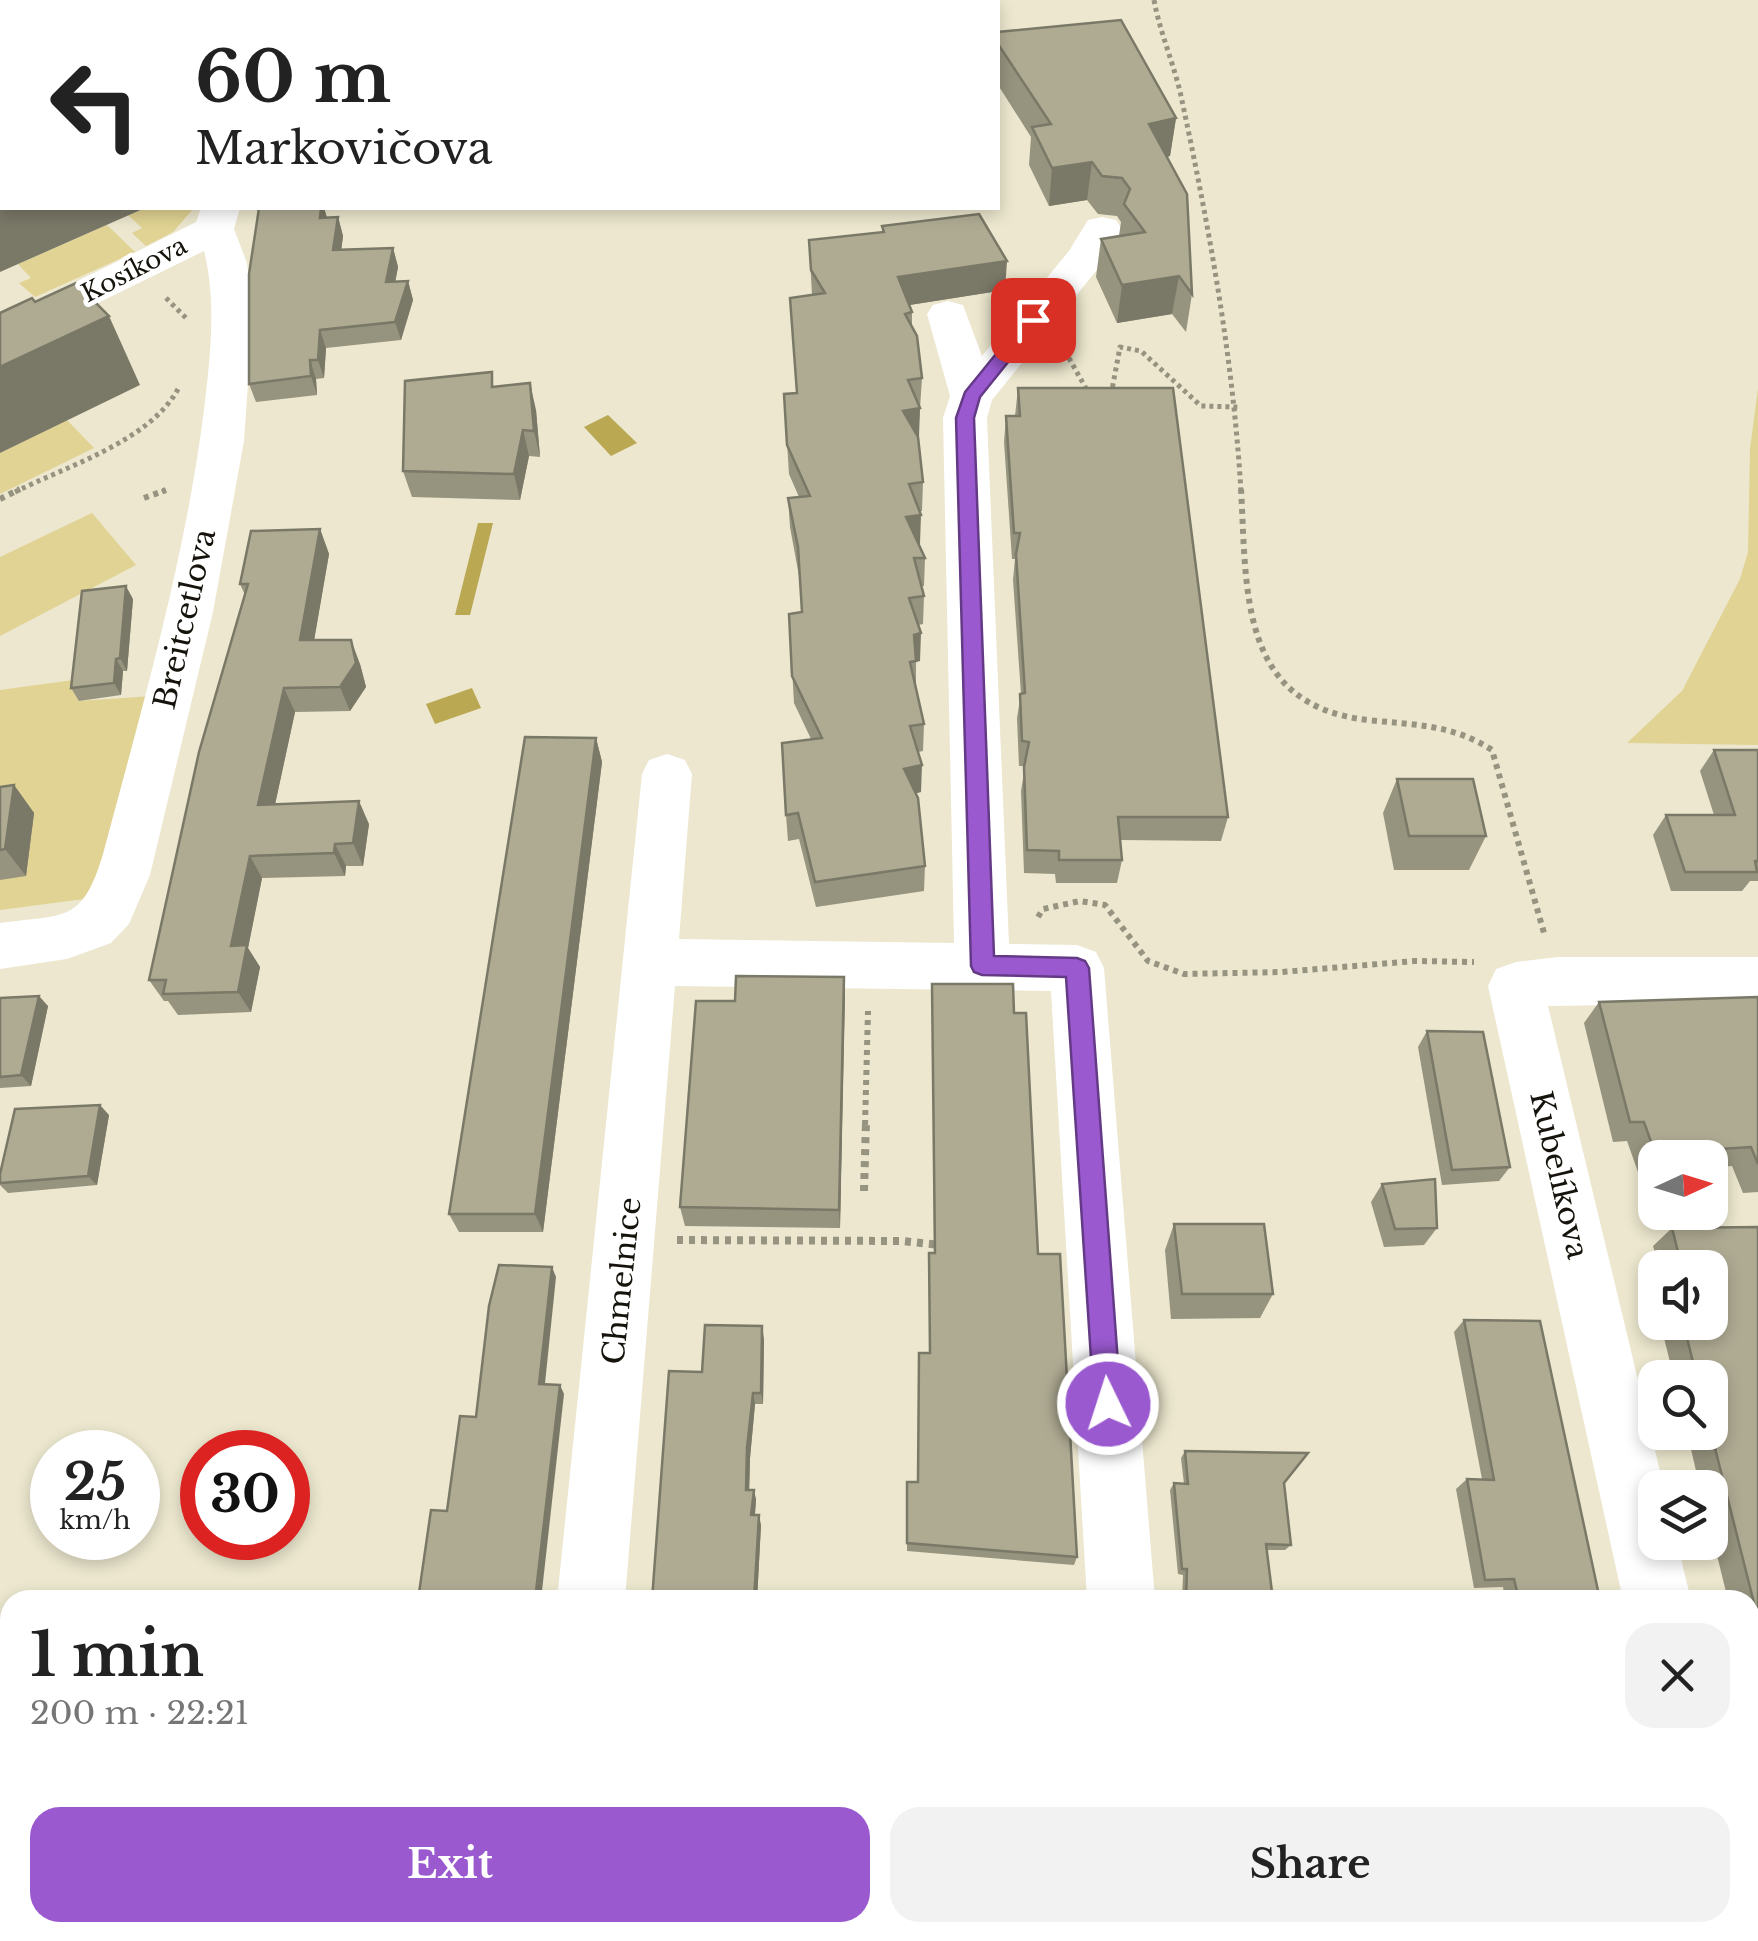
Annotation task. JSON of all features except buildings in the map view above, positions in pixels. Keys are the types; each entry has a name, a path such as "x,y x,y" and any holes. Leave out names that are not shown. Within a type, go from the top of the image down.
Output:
{"street":[{"name":"Kosíkova","path":"0,336 217,218"},
{"name":"Breitcetlova","path":"0,946 72,934 103,918 124,872 181,645 226,415 232,321 228,270 217,218"},
{"path":"1005,966 965,418 972,396 1086,257 1102,229"},
{"path":"948,314 972,396"},
{"name":"Chmelnice","path":"592,1590 667,774"},
{"path":"651,962 1077,968 1120,1590"},
{"path":"1516,986 1558,981 1758,980"},
{"name":"Kubelíkova","path":"1516,986 1655,1590"}],"path":[{"path":"1154,0 1156,19 1173,60 1220,289 1238,406 1250,619 1268,664 1297,698 1330,713 1424,722 1472,732 1492,750 1534,909"},
{"path":"158,291 196,328"},
{"path":"1033,320 1052,330 1094,400"},
{"path":"1110,401 1120,347 1141,351 1201,406 1238,406"},
{"path":"0,499 144,428 168,409 182,376"},
{"path":"1005,966 1043,909 1080,902 1105,904 1148,962 1184,974 1282,972 1415,961 1487,962 1516,986"},
{"path":"864,1191 868,1013"},
{"path":"626,1240 902,1241 960,1247"}],"shaded area":[{"path":"139,210 192,210 173,232 146,246 132,233 142,228 128,215"},
{"path":"107,225 135,252 35,297 19,283 31,278 18,264"},
{"path":"1758,388 1758,745 1627,743 1682,691 1740,579 1748,552 1750,449"},
{"path":"608,415 637,443 611,456 584,427"},
{"path":"67,420 94,448 0,494 0,453"},
{"path":"92,513 136,565 0,636 0,557"},
{"path":"478,523 493,523 470,615 455,615"},
{"path":"81,679 79,701 152,696 92,898 0,910 0,690"},
{"path":"472,688 481,708 435,724 426,704"}],"route":[{"path":"1033,320 972,396 965,418 982,966 1077,968 1108,1404"}]}
